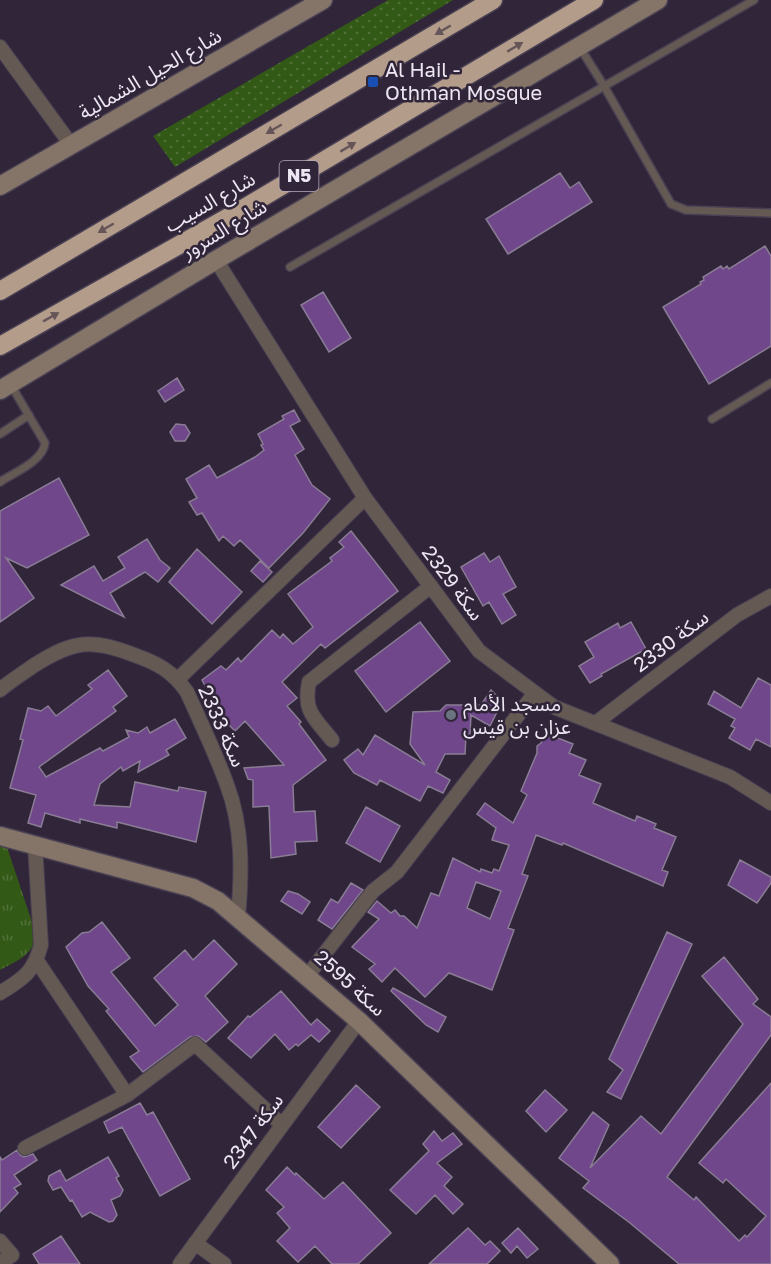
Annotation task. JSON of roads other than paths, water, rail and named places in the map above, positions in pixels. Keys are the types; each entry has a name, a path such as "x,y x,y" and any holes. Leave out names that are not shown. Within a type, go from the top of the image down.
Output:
{"highway":[{"name":"شارع السيب","path":"0,291 493,0"},
{"name":"شارع السيب","path":"0,346 241,210 594,0"}],"street":[{"name":"شارع الحيل الشمالية","path":"0,186 323,0"},
{"name":"شارع السرور","path":"5,387 658,0"},
{"path":"0,47 72,146"},
{"name":"سكة 2329","path":"216,260 365,498 478,651 554,707 597,722 730,777 771,803"},
{"path":"178,679 365,498"},
{"path":"332,740 312,715 306,700 309,682 431,586"},
{"name":"سكة 2330","path":"597,722 736,615 771,596"},
{"name":"سكة 2333","path":"0,690 8,682 60,650 81,644 102,644 168,669 187,692 228,786 236,819 240,851 241,884 238,917"},
{"path":"308,975 373,891 397,872 535,693"},
{"name":"سكة 2595","path":"0,836 193,888 218,901 308,975 359,1021 610,1264"},
{"path":"0,993 28,974 37,961 41,945 34,845"},
{"path":"37,961 127,1095"},
{"name":"سكة 2347","path":"180,1264 359,1021"},
{"path":"25,1148 127,1095 195,1044 282,1125"},
{"path":"0,1241 12,1255 0,1263"},
{"path":"195,1242 224,1264"}],"lane":[{"path":"290,267 754,0"},
{"path":"579,46 671,204 686,210 771,213"},
{"path":"712,419 771,383"},
{"path":"0,482 39,457 44,451 45,443 29,415 5,387"},
{"path":"0,434 29,415"}],"place":[{"name":"Al Hail - Othman Mosque","path":"373,82"},
{"name":"مسجد الأمام عزان بن قيس","path":"451,715"}]}
